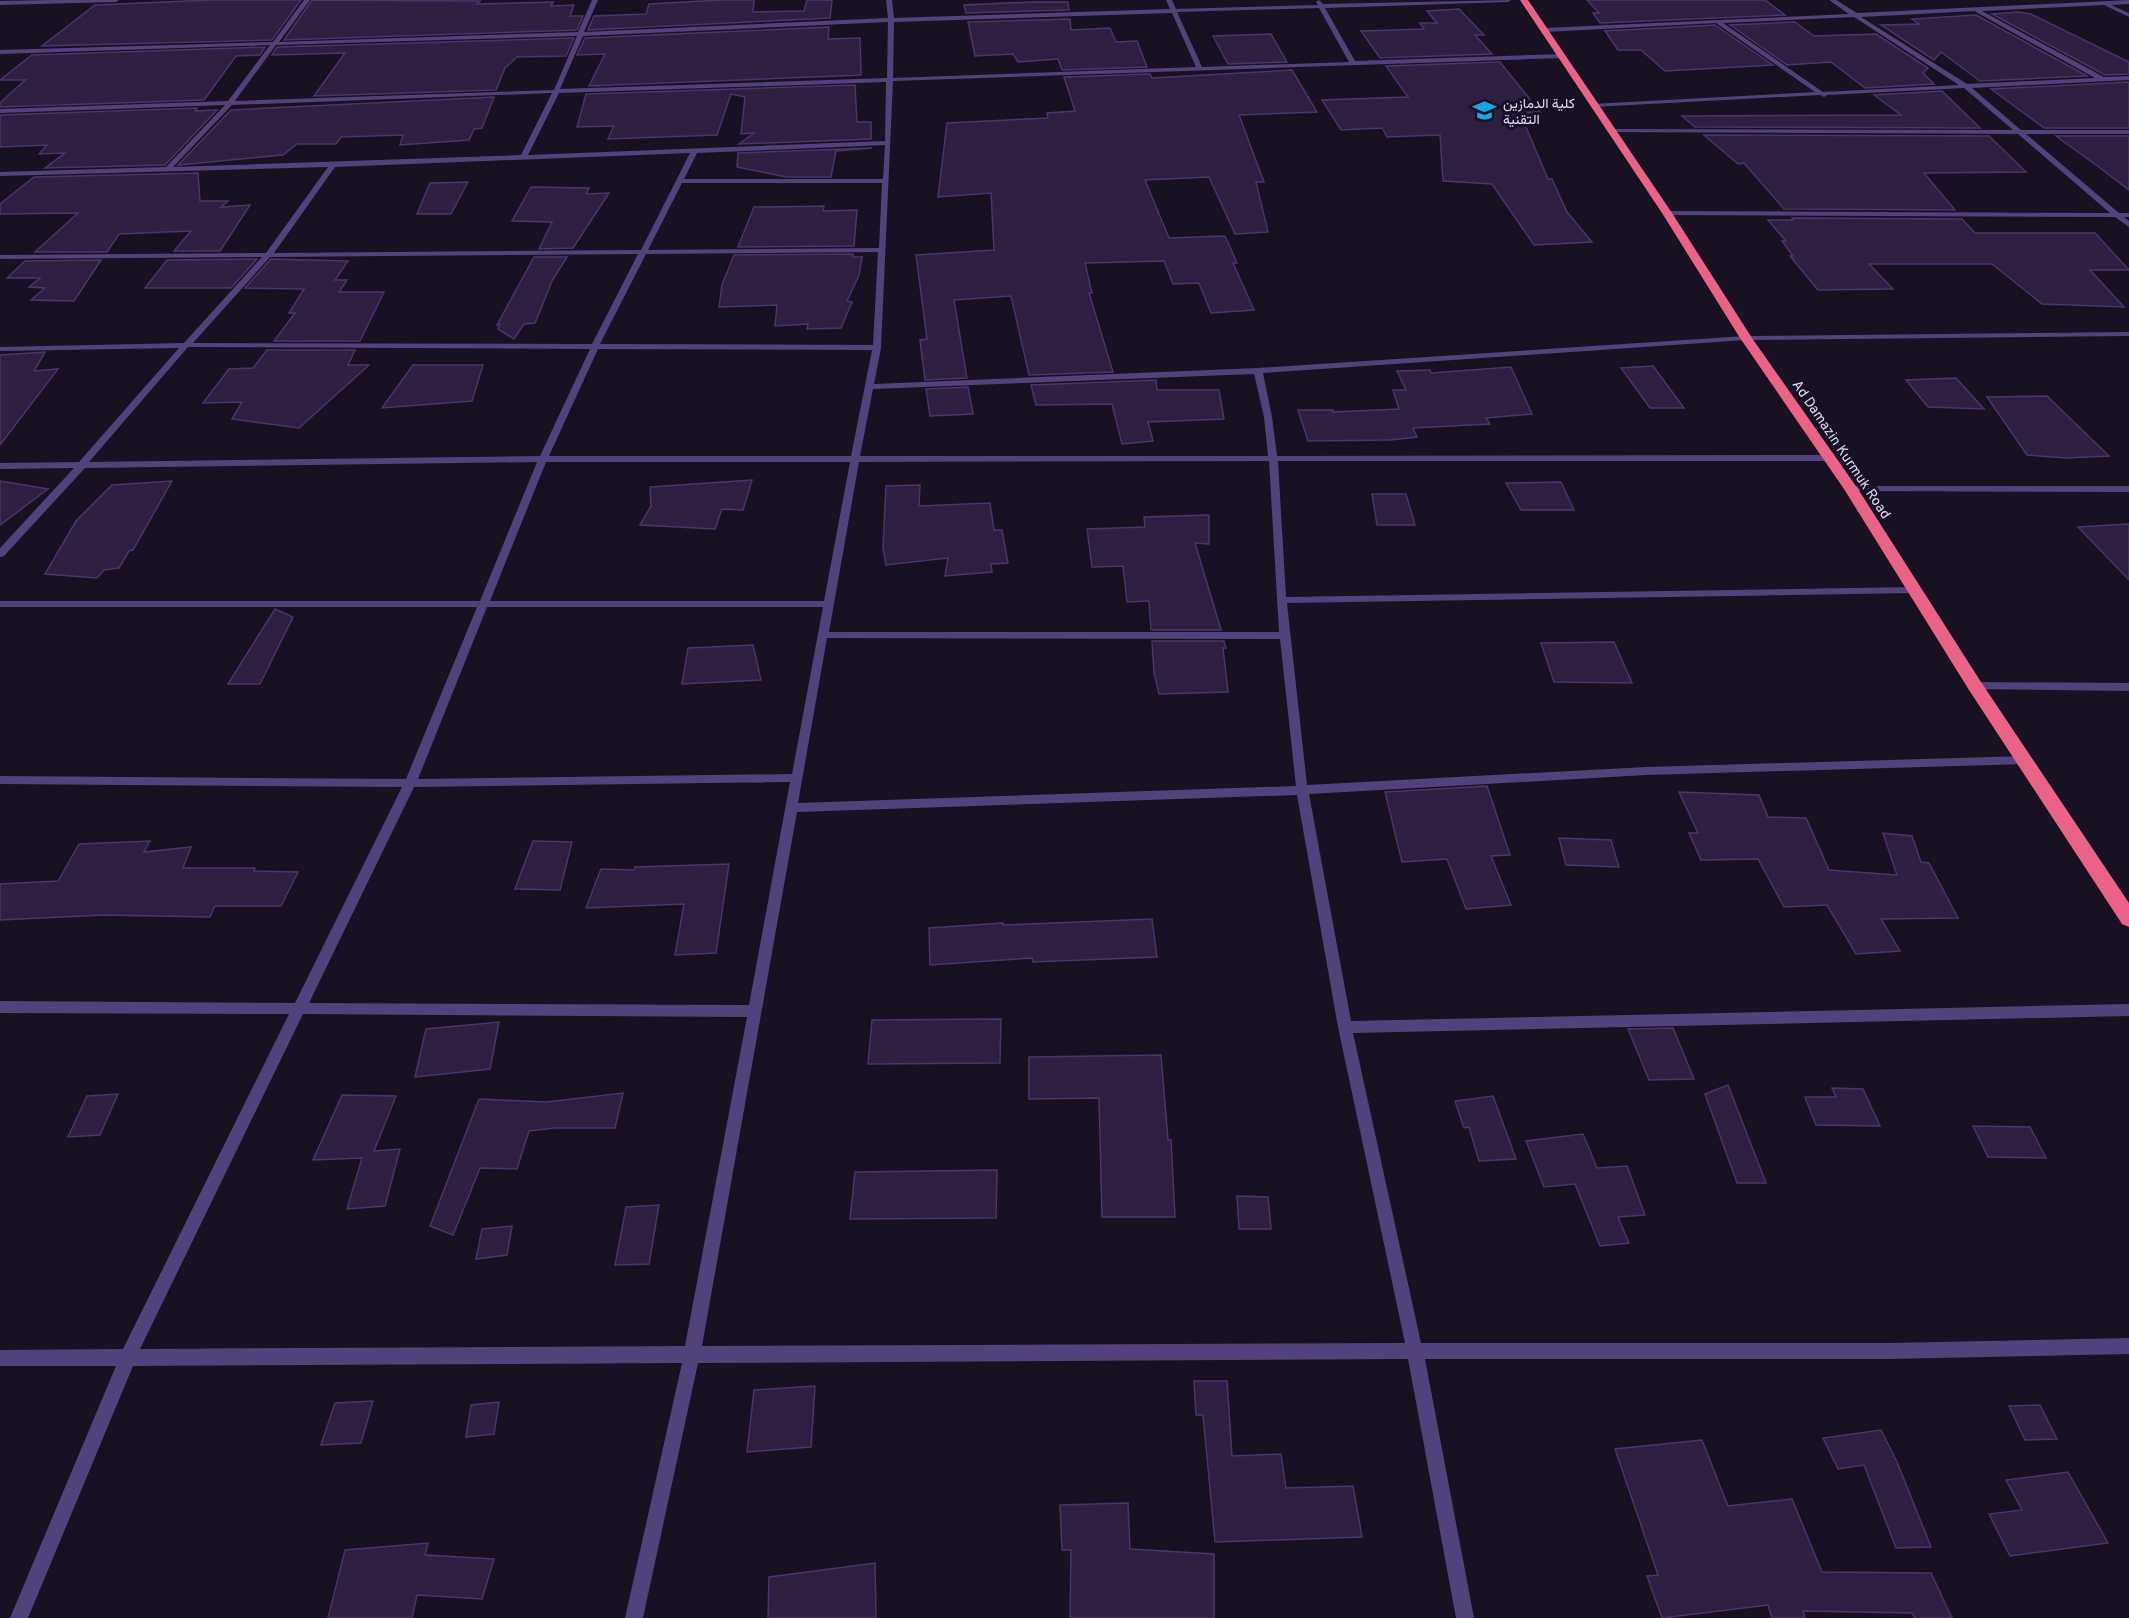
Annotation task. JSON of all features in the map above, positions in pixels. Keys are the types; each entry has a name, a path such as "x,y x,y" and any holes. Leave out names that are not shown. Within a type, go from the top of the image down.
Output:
{"highway":[{"name":"Ad Damazin Kurmuk Road","path":"1524,0 1667,213 1746,338 1851,489 1975,686 2129,919"}],"street":[{"path":"0,3 116,0"},
{"path":"169,168 230,103 307,0"},
{"path":"524,157 556,92 595,0"},
{"path":"634,1618 692,1354 877,348 888,143 891,20 889,0"},
{"path":"1169,0 1200,69"},
{"path":"1317,0 1353,64"},
{"path":"0,52 580,34 891,20 1322,8 1508,0"},
{"path":"1832,0 1968,88 2129,225"},
{"path":"2101,2 2129,15"},
{"path":"1545,30 2129,2"},
{"path":"1976,10 2103,80"},
{"path":"1719,23 1824,95"},
{"path":"0,111 1562,56"},
{"path":"1593,105 1968,88 2129,78"},
{"path":"1610,131 2129,132"},
{"path":"0,174 333,165 888,143"},
{"path":"20,1618 128,1357 410,783 543,459 596,345 695,150"},
{"path":"0,554 269,254 333,165"},
{"path":"680,181 886,181"},
{"path":"1667,213 2129,215"},
{"path":"0,257 882,250"},
{"path":"870,387 1258,371 1746,338 2129,334"},
{"path":"0,349 186,345 877,348"},
{"path":"1258,371 1268,417 1273,459 1281,600 1302,790 1345,1027 1415,1351 1465,1618"},
{"path":"0,466 543,459 1830,458"},
{"path":"1851,489 2129,489"},
{"path":"1281,600 1915,590"},
{"path":"0,604 829,604"},
{"path":"823,635 1286,636"},
{"path":"1975,686 2129,687"},
{"path":"791,808 1302,790 1646,771 2025,760"},
{"path":"0,780 410,783 797,778"},
{"path":"0,1007 754,1011"},
{"path":"1345,1027 2129,1010"},
{"path":"0,1358 1888,1351 2129,1346"}],"building":[{"path":"210,0 301,0 272,40 42,46 95,5"},
{"path":"312,0 480,1 477,4 553,2 551,6 574,5 570,16 583,16 577,30 284,40"},
{"path":"754,0 753,12 804,11 807,0 832,0 830,18 588,30 594,16 646,14 649,4"},
{"path":"1587,0 1765,0 1785,15 1600,23 1593,13 1599,13"},
{"path":"1068,2 1069,10 966,13 964,5"},
{"path":"1459,9 1484,35 1475,35 1492,54 1380,58 1361,31 1424,29 1420,23 1437,23 1427,11"},
{"path":"2018,12 2031,14 2129,62 2129,74 2105,75 1992,14"},
{"path":"1976,15 2087,76 1980,81 1941,52 1934,60 1881,25 1919,24 1912,19"},
{"path":"1070,19 1071,30 1110,28 1116,42 1137,41 1147,67 1062,70 1058,59 1018,62 1013,54 975,56 968,22"},
{"path":"1795,22 1814,36 1876,34 1928,68 1923,73 1934,84 1865,88 1831,62 1787,65 1730,25"},
{"path":"1715,25 1773,65 1665,71 1641,50 1618,50 1605,31"},
{"path":"829,27 828,39 860,38 861,75 589,86 605,54 577,55 585,38"},
{"path":"1271,34 1287,62 1228,64 1213,36"},
{"path":"574,38 566,56 517,57 505,68 496,90 314,96 345,53 272,55 277,47"},
{"path":"265,47 260,55 236,56 204,100 0,107 0,103 25,80 0,80 32,55"},
{"path":"1500,62 1540,112 1520,113 1548,179 1552,179 1567,212 1592,242 1534,245 1492,184 1443,181 1440,135 1387,137 1382,128 1341,130 1322,100 1408,97 1386,66"},
{"path":"1292,70 1317,112 1239,115 1264,182 1256,182 1268,232 1235,234 1209,177 1145,180 1169,238 1225,236 1237,263 1233,263 1254,310 1211,313 1199,283 1173,284 1164,261 1085,263 1092,293 1089,293 1113,372 1029,375 1011,296 954,300 967,378 925,380 920,340 927,339 916,255 994,250 991,193 938,197 947,123 1048,118 1047,113 1075,111 1064,77 1150,74 1152,78"},
{"path":"2129,82 2129,128 2044,128 1991,89"},
{"path":"855,85 857,122 871,122 871,139 739,144 754,133 741,134 745,97 731,94 717,135 608,139 614,126 577,127 586,94"},
{"path":"1942,91 1980,128 1695,127 1682,116 1901,115 1874,95"},
{"path":"494,97 482,128 474,129 469,140 400,145 403,135 341,137 336,144 297,144 283,155 178,165 231,110"},
{"path":"197,108 195,111 217,110 165,165 45,168 65,153 39,154 47,145 0,147 0,115"},
{"path":"1704,135 1989,136 2026,172 1924,173 1955,210 1784,209 1744,163 1738,164"},
{"path":"2056,136 2129,136 2129,190 2096,165"},
{"path":"872,148 836,151 831,177 787,177 737,167 738,153"},
{"path":"198,173 200,201 228,201 221,207 250,205 220,251 174,251 191,231 119,234 107,252 35,252 78,213 0,214 0,204 34,177"},
{"path":"468,182 451,214 417,214 430,183"},
{"path":"531,187 589,188 586,194 609,193 573,248 539,249 552,222 512,221"},
{"path":"824,206 823,211 857,210 854,246 738,247 754,207"},
{"path":"1792,218 1962,219 1975,233 2095,233 2129,270 2090,270 2124,307 2042,304 1992,264 1869,264 1893,289 1818,290 1790,256 1793,256 1782,241 1786,241 1768,220 1793,220"},
{"path":"853,254 853,257 862,257 859,275 847,301 852,302 841,328 807,329 808,324 775,326 777,305 719,307 722,285 734,255"},
{"path":"534,257 567,257 552,281 535,323 524,324 514,339 498,329 500,324 497,325"},
{"path":"257,259 231,288 145,288 167,260"},
{"path":"271,259 348,261 335,280 347,280 339,292 384,292 360,341 274,341 295,313 289,313 304,289 245,288"},
{"path":"101,260 74,301 31,300 45,288 29,287 40,278 7,278 25,261"},
{"path":"267,350 355,350 348,365 369,365 299,428 232,419 242,402 203,403 229,369 253,368"},
{"path":"45,352 34,371 58,369 0,445 0,355"},
{"path":"413,365 483,365 472,401 382,408"},
{"path":"1653,366 1684,408 1650,408 1621,368"},
{"path":"1511,367 1532,414 1486,418 1490,424 1413,428 1417,437 1390,440 1308,441 1298,410 1333,410 1333,412 1399,409 1393,390 1406,390 1397,371 1430,370 1431,373"},
{"path":"1956,378 1984,409 1928,407 1906,380"},
{"path":"1156,380 1157,390 1219,390 1224,419 1148,422 1153,441 1122,444 1112,404 1036,405 1031,385"},
{"path":"968,387 973,414 930,416 926,389"},
{"path":"2047,396 2109,456 2066,458 2027,455 1987,397"},
{"path":"752,480 743,510 722,509 715,529 640,525 651,506 650,487"},
{"path":"0,481 48,489 0,525"},
{"path":"172,481 133,550 129,551 119,568 104,570 97,578 45,574 76,521 112,485"},
{"path":"1561,482 1574,510 1521,510 1506,483"},
{"path":"920,485 919,506 990,503 994,530 1002,530 1008,563 991,564 992,572 945,576 948,558 886,565 883,548 886,486"},
{"path":"1372,494 1406,494 1415,525 1377,525"},
{"path":"1209,515 1209,544 1195,543 1221,630 1151,630 1149,601 1127,602 1123,566 1092,567 1087,529 1145,527 1144,517"},
{"path":"2129,524 2129,580 2078,527"},
{"path":"275,609 293,617 260,684 228,684"},
{"path":"1152,641 1224,641 1228,692 1159,694 1154,673"},
{"path":"1614,642 1632,683 1554,682 1541,643"},
{"path":"753,645 761,680 682,684 688,648"},
{"path":"1487,786 1510,855 1491,856 1511,905 1466,909 1447,859 1402,862 1385,792"},
{"path":"1679,792 1759,795 1768,817 1806,818 1829,870 1897,875 1883,833 1912,836 1921,862 1929,863 1958,918 1881,919 1900,951 1856,954 1827,905 1784,907 1758,859 1701,860 1689,833 1698,833"},
{"path":"1559,838 1611,840 1619,867 1566,865"},
{"path":"150,841 144,852 191,847 183,868 255,868 254,871 298,872 281,906 215,906 210,917 103,915 0,920 0,884 58,881 79,844"},
{"path":"533,841 572,842 560,890 515,889"},
{"path":"729,864 716,953 675,955 684,904 586,908 601,869 634,870 635,867"},
{"path":"1152,919 1157,957 1033,962 1032,958 930,965 929,928 1003,923 1003,925"},
{"path":"1001,1019 1000,1063 868,1064 872,1020"},
{"path":"499,1022 490,1069 415,1077 426,1029"},
{"path":"1673,1028 1694,1079 1649,1080 1628,1029"},
{"path":"1161,1055 1168,1140 1171,1140 1175,1217 1102,1217 1099,1098 1029,1099 1029,1057"},
{"path":"1728,1085 1766,1183 1737,1183 1705,1094"},
{"path":"1832,1088 1863,1089 1880,1126 1816,1125 1805,1097 1836,1097"},
{"path":"623,1093 615,1128 555,1128 529,1131 517,1169 480,1168 453,1235 430,1226 479,1099 546,1102"},
{"path":"118,1094 100,1135 68,1137 87,1096"},
{"path":"342,1095 396,1096 374,1151 400,1149 385,1206 347,1209 362,1158 313,1160"},
{"path":"1493,1096 1516,1159 1479,1161 1469,1127 1464,1128 1455,1101"},
{"path":"1973,1126 2030,1127 2046,1158 1988,1157"},
{"path":"1583,1134 1597,1168 1627,1166 1645,1215 1618,1217 1629,1243 1600,1246 1575,1184 1544,1187 1526,1141"},
{"path":"997,1170 996,1218 850,1219 855,1172"},
{"path":"1237,1196 1268,1197 1271,1229 1239,1229"},
{"path":"659,1205 649,1264 615,1265 626,1207"},
{"path":"512,1226 507,1255 476,1259 482,1229"},
{"path":"1194,1381 1227,1381 1232,1456 1281,1454 1286,1488 1353,1486 1362,1537 1215,1542 1203,1415 1196,1415"},
{"path":"815,1386 811,1447 747,1452 754,1390"},
{"path":"373,1401 361,1443 321,1445 335,1403"},
{"path":"499,1402 494,1434 466,1437 471,1405"},
{"path":"2040,1405 2057,1439 2025,1440 2009,1406"},
{"path":"1881,1430 1897,1462 1931,1547 1896,1548 1864,1465 1838,1469 1823,1438"},
{"path":"1702,1440 1728,1506 1792,1499 1822,1572 1931,1573 1952,1618 1915,1618 1912,1613 1803,1611 1805,1618 1772,1618 1768,1605 1662,1618 1647,1576 1658,1575 1615,1449"},
{"path":"2068,1472 2108,1543 2010,1556 1989,1514 2022,1510 2006,1480"},
{"path":"1128,1503 1130,1549 1214,1554 1214,1618 1070,1618 1071,1550 1062,1550 1060,1505"},
{"path":"428,1543 425,1555 494,1559 482,1599 417,1595 412,1618 328,1618 345,1550"},
{"path":"875,1563 876,1618 768,1618 769,1577"}],"place":[{"name":"كلية الدمازين التقنية","path":"1485,111"}]}
